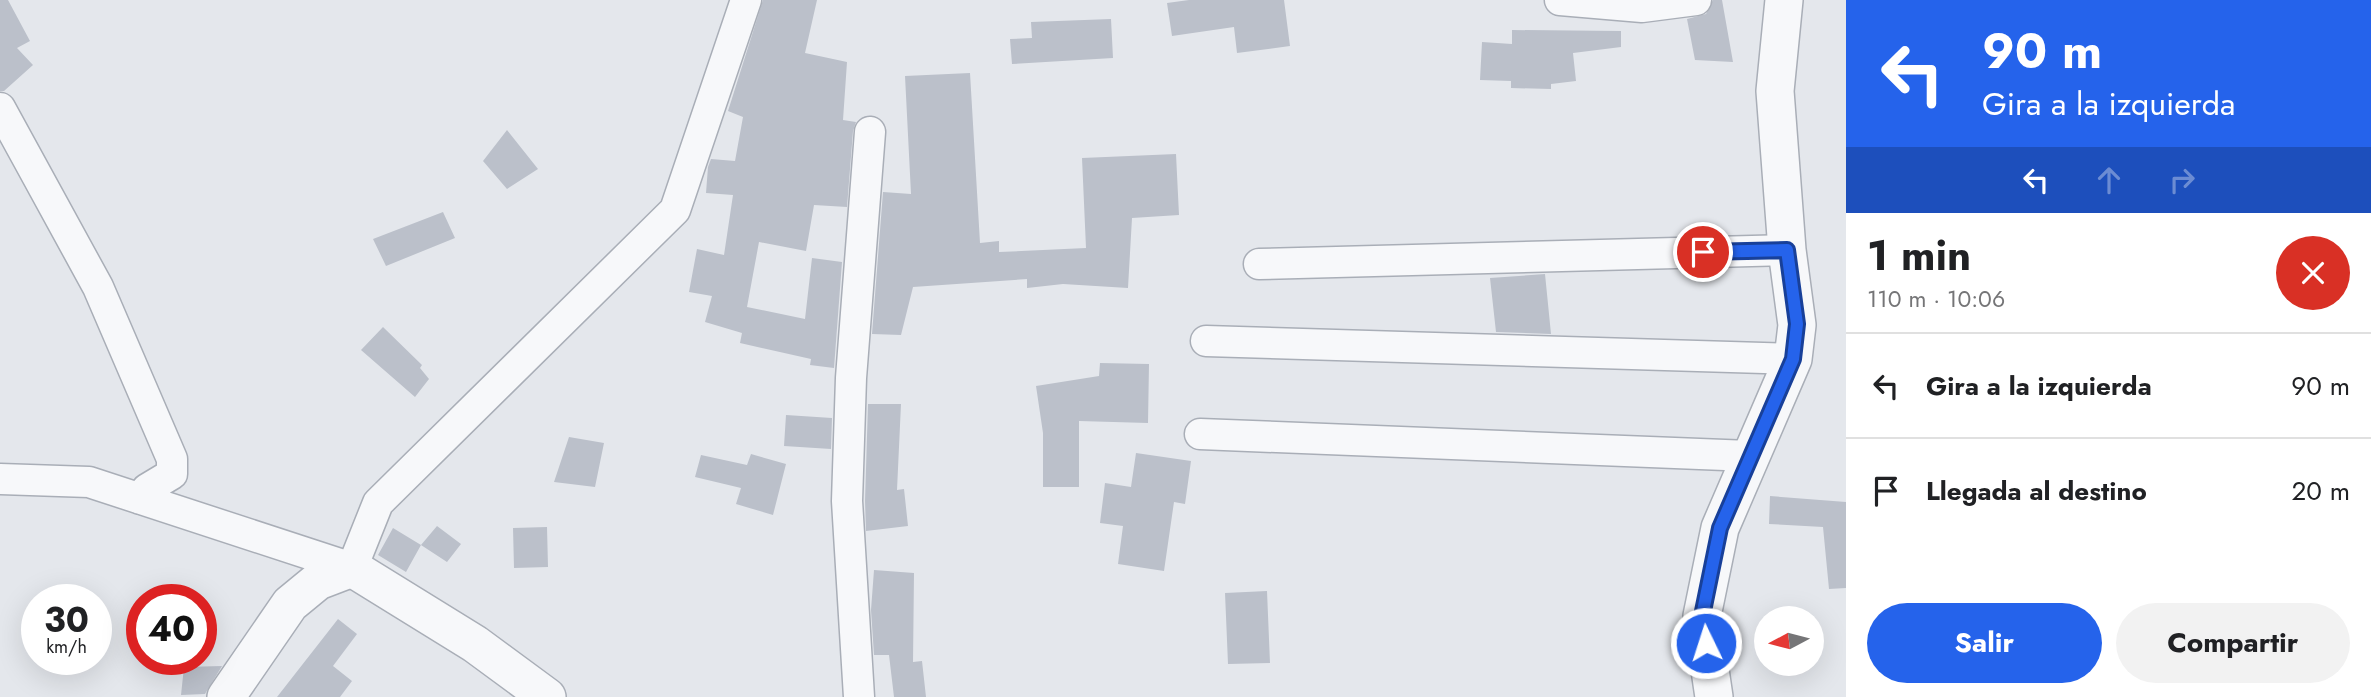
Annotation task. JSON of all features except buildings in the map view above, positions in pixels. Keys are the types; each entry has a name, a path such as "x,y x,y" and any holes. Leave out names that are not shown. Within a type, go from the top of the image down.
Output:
{"street":[{"path":"226,697 290,604 318,581 352,568 378,503 675,210 746,0"},
{"path":"1560,0 1642,7 1696,0"},
{"path":"1714,697 1702,616 1720,528 1793,359 1797,324 1787,250 1775,92 1784,0"},
{"path":"0,108 98,287 172,459 172,474 147,489 140,499"},
{"path":"859,697 847,501 850,378 870,132"},
{"path":"1259,264 1787,250"},
{"path":"1206,341 1793,359"},
{"path":"1200,433 1750,456"},
{"path":"0,479 89,482 352,568 475,644 547,697"}],"route":[{"path":"1703,252 1787,250 1797,324 1793,359 1720,528 1702,616 1706,643"}]}
